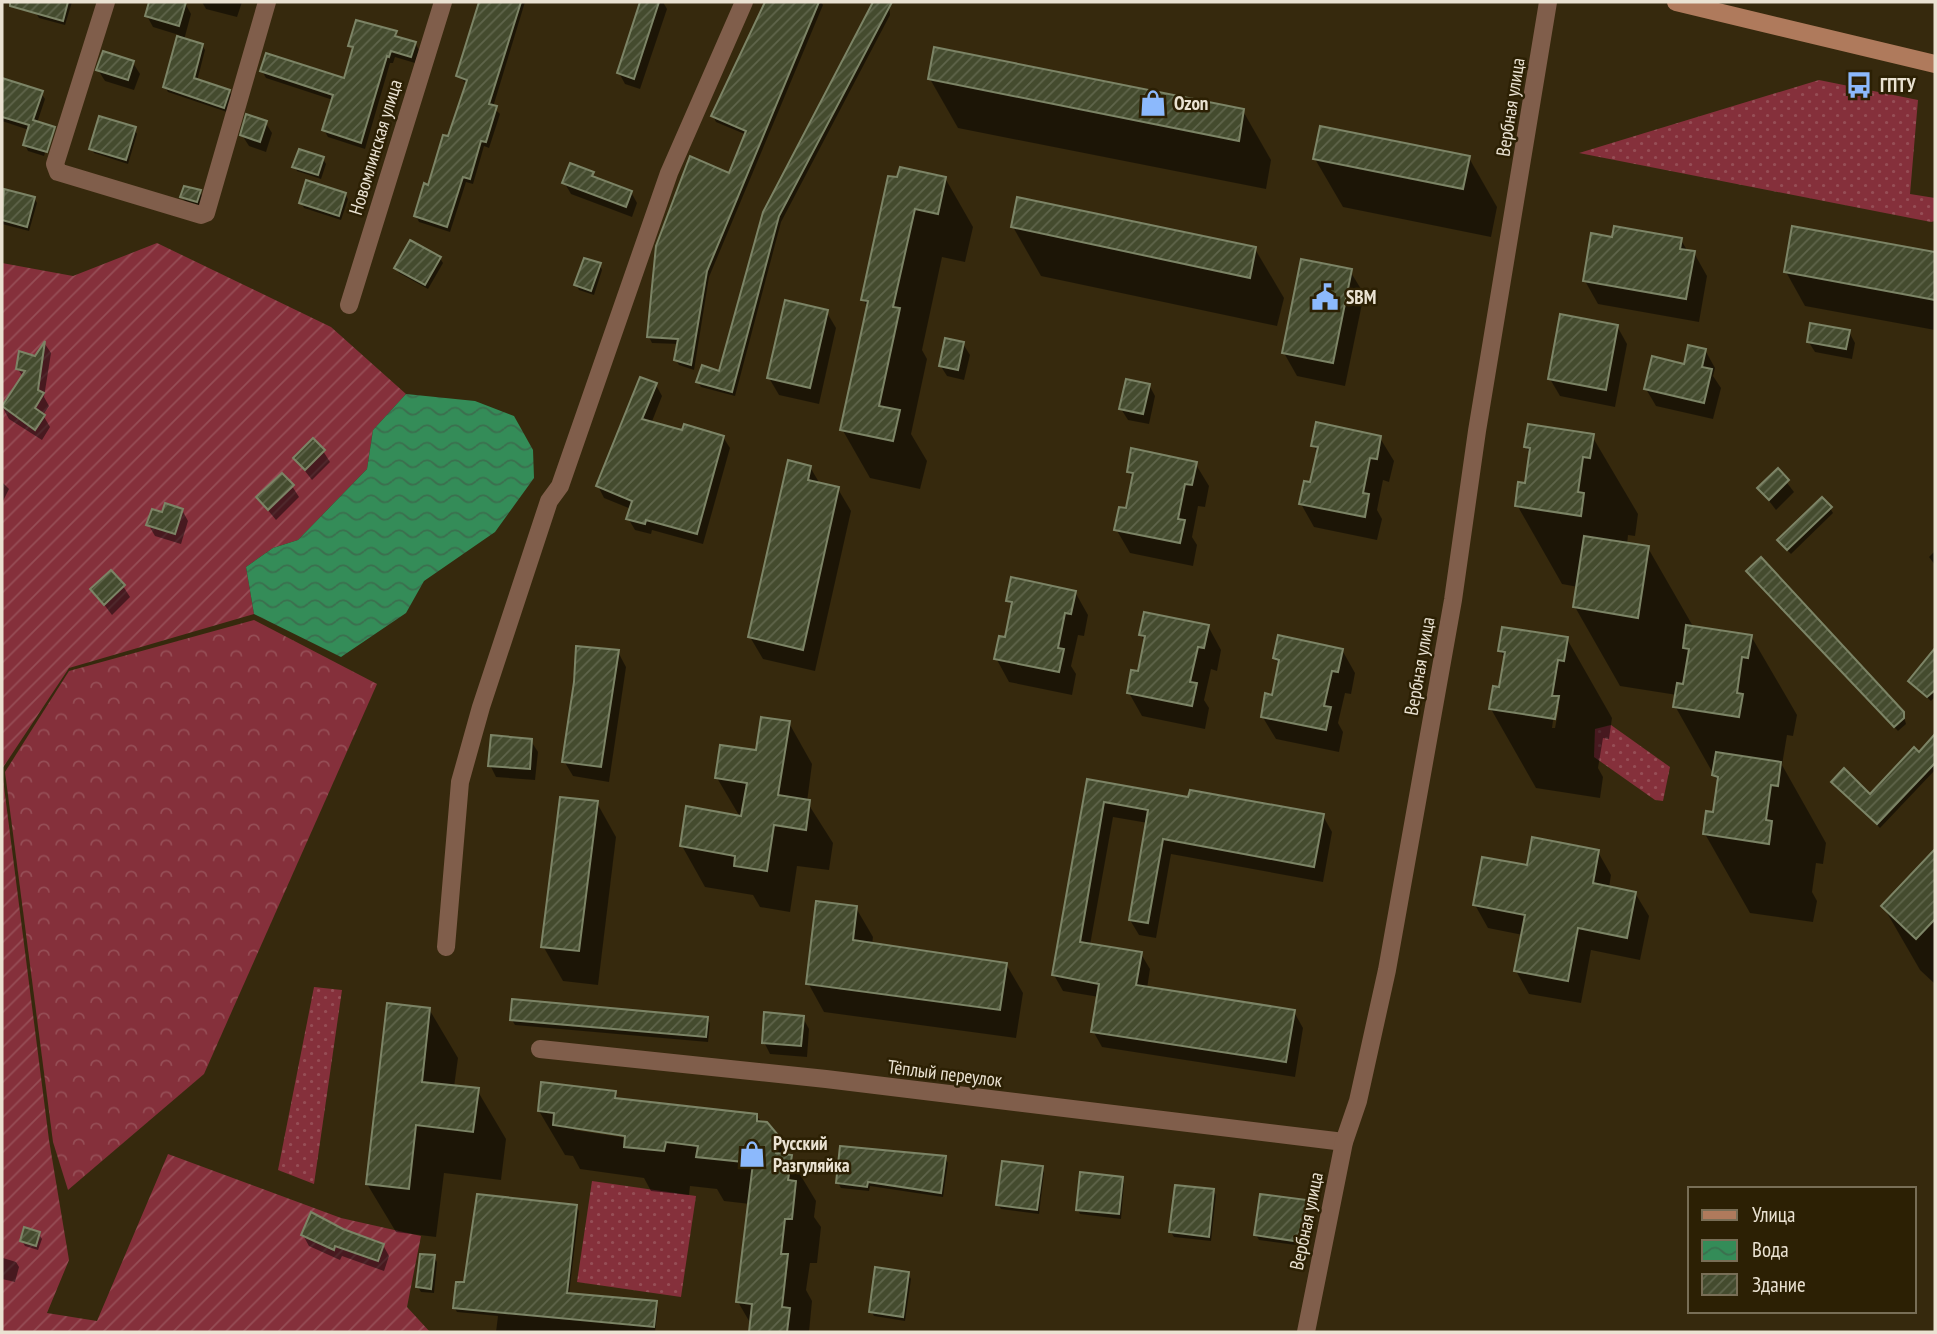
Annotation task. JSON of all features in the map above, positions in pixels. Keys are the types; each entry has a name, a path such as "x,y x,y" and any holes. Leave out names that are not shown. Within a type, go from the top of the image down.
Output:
{"main road":[{"path":"1676,2 1788,31 1935,64"}],"street":[{"path":"106,2 55,164 58,172 201,215 206,213 267,2"},
{"name":"Новомлинская улица","path":"349,304 443,2"},
{"path":"446,947 460,782 481,707 549,501 560,486 668,173 744,2"},
{"name":"Вербная улица","path":"1306,1332 1344,1142 1358,1101 1389,958 1453,600 1479,420 1548,2"},
{"name":"Тёплый переулок","path":"540,1049 826,1079 1344,1142"}],"green space":[{"path":"1819,80 1918,100 1910,194 1935,198 1935,221 1579,153"},
{"path":"157,243 331,327 406,394 373,430 367,469 298,540 273,548 246,567 254,614 69,668 2,769 2,263 73,276"},
{"path":"254,620 377,684 204,1074 68,1190 53,1142 5,772 69,671"},
{"path":"1611,725 1670,767 1663,801 1655,800 1594,757 1595,729"},
{"path":"2,771 49,1140 69,1260 47,1313 97,1321 168,1154 341,1218 421,1236 407,1307 430,1332 2,1332"},
{"path":"314,987 342,990 314,1184 278,1170"},
{"path":"592,1181 696,1196 681,1297 577,1282"}],"water":[{"path":"406,394 475,401 514,416 533,450 534,478 495,532 424,581 406,613 341,657 254,614 246,567 273,548 298,540 367,469 373,430"}],"building":[{"path":"10,2 68,2 63,21 10,6"},
{"path":"149,2 186,2 179,26 145,16"},
{"path":"479,2 521,2 489,104 497,106 486,142 481,141 470,179 463,177 447,227 414,216 424,183 428,185 443,135 448,136 467,80 456,76"},
{"path":"640,2 659,2 634,79 617,73"},
{"path":"765,2 819,2 707,271 691,365 674,360 678,339 647,337 656,246 690,156 729,173 746,131 711,116"},
{"path":"873,2 892,2 779,216 732,392 696,382 702,365 719,371 763,212"},
{"path":"356,20 397,31 395,36 416,42 411,57 391,51 389,57 387,56 361,143 322,130 333,95 260,71 266,53 344,78 353,47 348,46"},
{"path":"177,36 203,44 194,78 230,90 224,108 163,87"},
{"path":"934,47 1244,109 1239,141 928,79"},
{"path":"103,51 134,61 128,80 96,70"},
{"path":"2,78 43,91 33,120 55,127 47,152 23,145 29,125 2,117"},
{"path":"246,114 267,121 260,142 240,135"},
{"path":"99,116 136,127 126,160 89,149"},
{"path":"1320,126 1470,156 1463,189 1313,159"},
{"path":"299,149 324,157 318,175 292,167"},
{"path":"570,163 594,172 592,176 632,191 626,207 562,183"},
{"path":"900,167 946,177 938,214 915,209 893,307 900,308 879,406 900,410 893,441 840,430 868,301 861,300 888,176 897,177"},
{"path":"306,180 346,193 339,216 299,203"},
{"path":"184,186 201,190 197,202 180,197"},
{"path":"4,189 35,197 27,227 2,220"},
{"path":"1017,197 1256,247 1250,278 1011,227"},
{"path":"1614,226 1682,238 1680,249 1695,251 1686,299 1583,281 1591,233 1612,237"},
{"path":"1792,226 1935,252 1935,300 1784,272"},
{"path":"410,240 441,257 425,285 394,268"},
{"path":"584,258 601,263 591,291 574,285"},
{"path":"1301,259 1352,269 1333,363 1282,353"},
{"path":"785,300 828,310 810,388 767,378"},
{"path":"1560,314 1618,325 1606,390 1548,379"},
{"path":"1810,323 1850,330 1846,349 1807,342"},
{"path":"945,338 964,342 958,370 939,366"},
{"path":"45,341 38,390 44,393 35,408 45,415 35,430 2,406 25,371 16,369 19,351 35,356"},
{"path":"1688,345 1706,349 1702,367 1712,369 1704,403 1644,389 1652,356 1684,364"},
{"path":"640,377 657,383 642,419 682,430 684,424 724,436 697,534 646,520 645,524 626,519 632,501 596,486"},
{"path":"1126,379 1150,384 1143,414 1119,409"},
{"path":"1316,422 1381,436 1377,459 1370,458 1363,493 1369,494 1365,517 1299,504 1304,481 1310,482 1318,447 1311,446"},
{"path":"1528,424 1594,434 1590,458 1583,457 1578,492 1584,493 1581,516 1515,506 1518,482 1525,483 1530,448 1524,447"},
{"path":"313,438 325,450 305,470 293,458"},
{"path":"1131,448 1197,462 1192,485 1185,484 1178,519 1185,520 1180,543 1114,530 1119,507 1126,508 1133,473 1127,472"},
{"path":"788,460 811,466 808,480 839,487 803,650 748,637"},
{"path":"1778,468 1789,480 1769,500 1757,488"},
{"path":"282,473 294,485 268,510 256,497"},
{"path":"1822,497 1832,507 1787,550 1777,540"},
{"path":"165,503 183,509 175,534 146,525 152,509 162,512"},
{"path":"1584,536 1649,546 1638,618 1573,607"},
{"path":"1761,557 1904,712 1904,718 1894,727 1746,571"},
{"path":"111,570 125,585 104,605 90,589"},
{"path":"1011,577 1076,591 1071,614 1065,613 1058,648 1064,649 1059,672 994,659 999,636 1005,637 1012,602 1006,601"},
{"path":"1144,612 1209,625 1204,648 1198,647 1190,682 1197,683 1192,706 1127,693 1131,670 1138,671 1145,636 1139,635"},
{"path":"1686,625 1752,635 1748,658 1742,657 1737,693 1743,694 1739,717 1673,707 1677,683 1683,684 1689,649 1683,648"},
{"path":"1502,627 1568,637 1564,661 1558,660 1552,696 1559,696 1555,719 1489,709 1493,686 1499,687 1505,652 1498,651"},
{"path":"1278,635 1343,649 1338,672 1332,671 1324,706 1331,707 1326,730 1261,717 1265,693 1272,695 1279,660 1273,658"},
{"path":"576,646 619,650 601,767 562,762 574,682"},
{"path":"1935,648 1935,690 1927,697 1908,681"},
{"path":"761,717 790,721 778,795 810,800 806,830 774,825 767,871 734,866 735,856 680,846 686,806 741,816 747,783 715,778 720,745 756,750"},
{"path":"1935,734 1935,763 1877,824 1831,782 1844,768 1870,794 1914,747 1919,752"},
{"path":"491,735 532,739 530,769 488,766"},
{"path":"1716,752 1781,762 1778,786 1771,785 1766,820 1772,821 1769,844 1703,834 1706,811 1713,812 1718,777 1712,775"},
{"path":"1087,779 1188,797 1190,790 1324,814 1314,867 1163,839 1148,923 1129,920 1148,810 1104,802 1080,942 1142,952 1136,985 1295,1010 1286,1062 1091,1032 1099,984 1052,975"},
{"path":"560,797 598,801 579,951 541,947"},
{"path":"1532,837 1599,850 1593,883 1636,892 1627,938 1578,928 1568,981 1514,971 1525,915 1473,905 1482,857 1527,865"},
{"path":"1935,849 1935,919 1916,939 1881,906"},
{"path":"816,901 857,906 853,940 1007,963 1000,1010 806,984"},
{"path":"512,999 708,1017 706,1037 510,1020"},
{"path":"387,1003 430,1008 422,1082 479,1088 473,1132 416,1125 409,1189 366,1184"},
{"path":"764,1012 804,1016 801,1046 762,1043"},
{"path":"541,1082 616,1091 615,1098 757,1114 757,1121 767,1122 778,1135 776,1153 792,1155 788,1180 796,1181 792,1219 785,1219 781,1254 788,1254 782,1307 790,1308 787,1332 749,1332 752,1304 736,1302 753,1163 696,1157 698,1146 666,1142 664,1151 624,1147 625,1136 553,1125 554,1113 538,1111"},
{"path":"840,1146 946,1156 941,1193 868,1182 867,1187 836,1183"},
{"path":"1002,1161 1043,1166 1037,1210 996,1205"},
{"path":"1080,1172 1123,1177 1119,1214 1076,1210"},
{"path":"1175,1185 1214,1189 1209,1237 1169,1232"},
{"path":"477,1194 577,1205 567,1293 657,1301 654,1327 453,1308 456,1282 464,1282"},
{"path":"1260,1194 1307,1200 1301,1242 1254,1235"},
{"path":"311,1212 343,1229 384,1244 378,1261 335,1246 334,1250 301,1235"},
{"path":"24,1227 40,1232 36,1246 20,1241"},
{"path":"420,1254 435,1255 431,1289 416,1287"},
{"path":"875,1267 909,1272 903,1317 869,1312"}],"place":[{"name":"ГПТУ","path":"1859,85"},
{"name":"Ozon","path":"1153,103"},
{"name":"SBM","path":"1325,297"},
{"name":"Русский Разгуляйка","path":"752,1154"}]}
